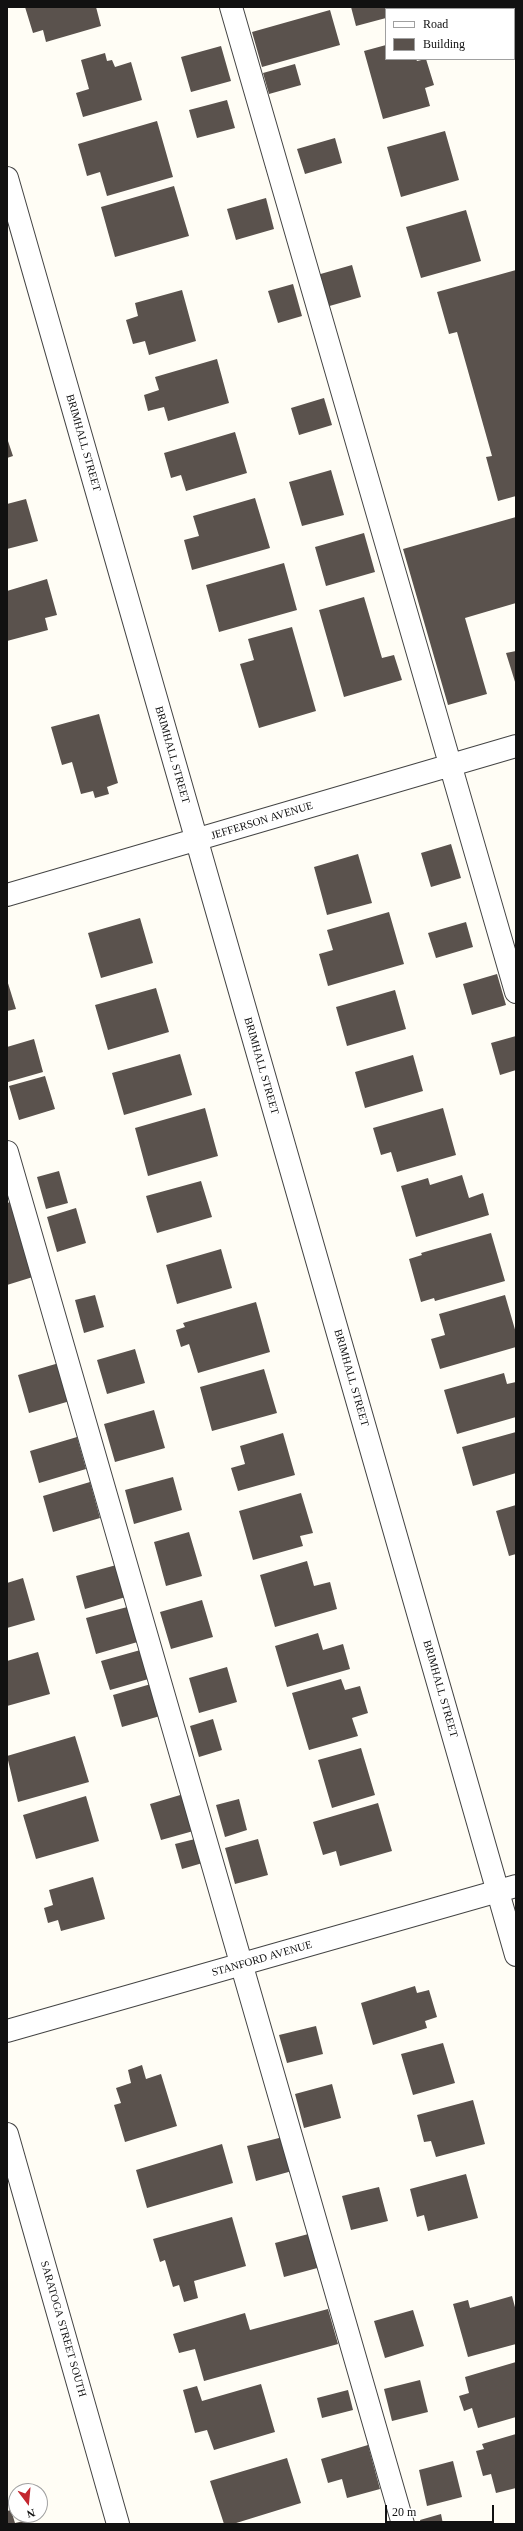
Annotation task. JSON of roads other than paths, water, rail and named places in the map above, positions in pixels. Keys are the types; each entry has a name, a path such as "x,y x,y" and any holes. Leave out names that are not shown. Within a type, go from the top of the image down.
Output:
{"street":[{"path":"231,7 516,992"},
{"name":"BRIMHALL STREET","path":"7,178 197,840 507,1888 516,1955"},
{"name":"JEFFERSON AVENUE","path":"7,894 516,746"},
{"path":"7,1152 403,2524"},
{"name":"STANFORD AVENUE","path":"7,2031 507,1888"},
{"name":"SARATOGA STREET SOUTH","path":"7,2134 118,2524"}]}
